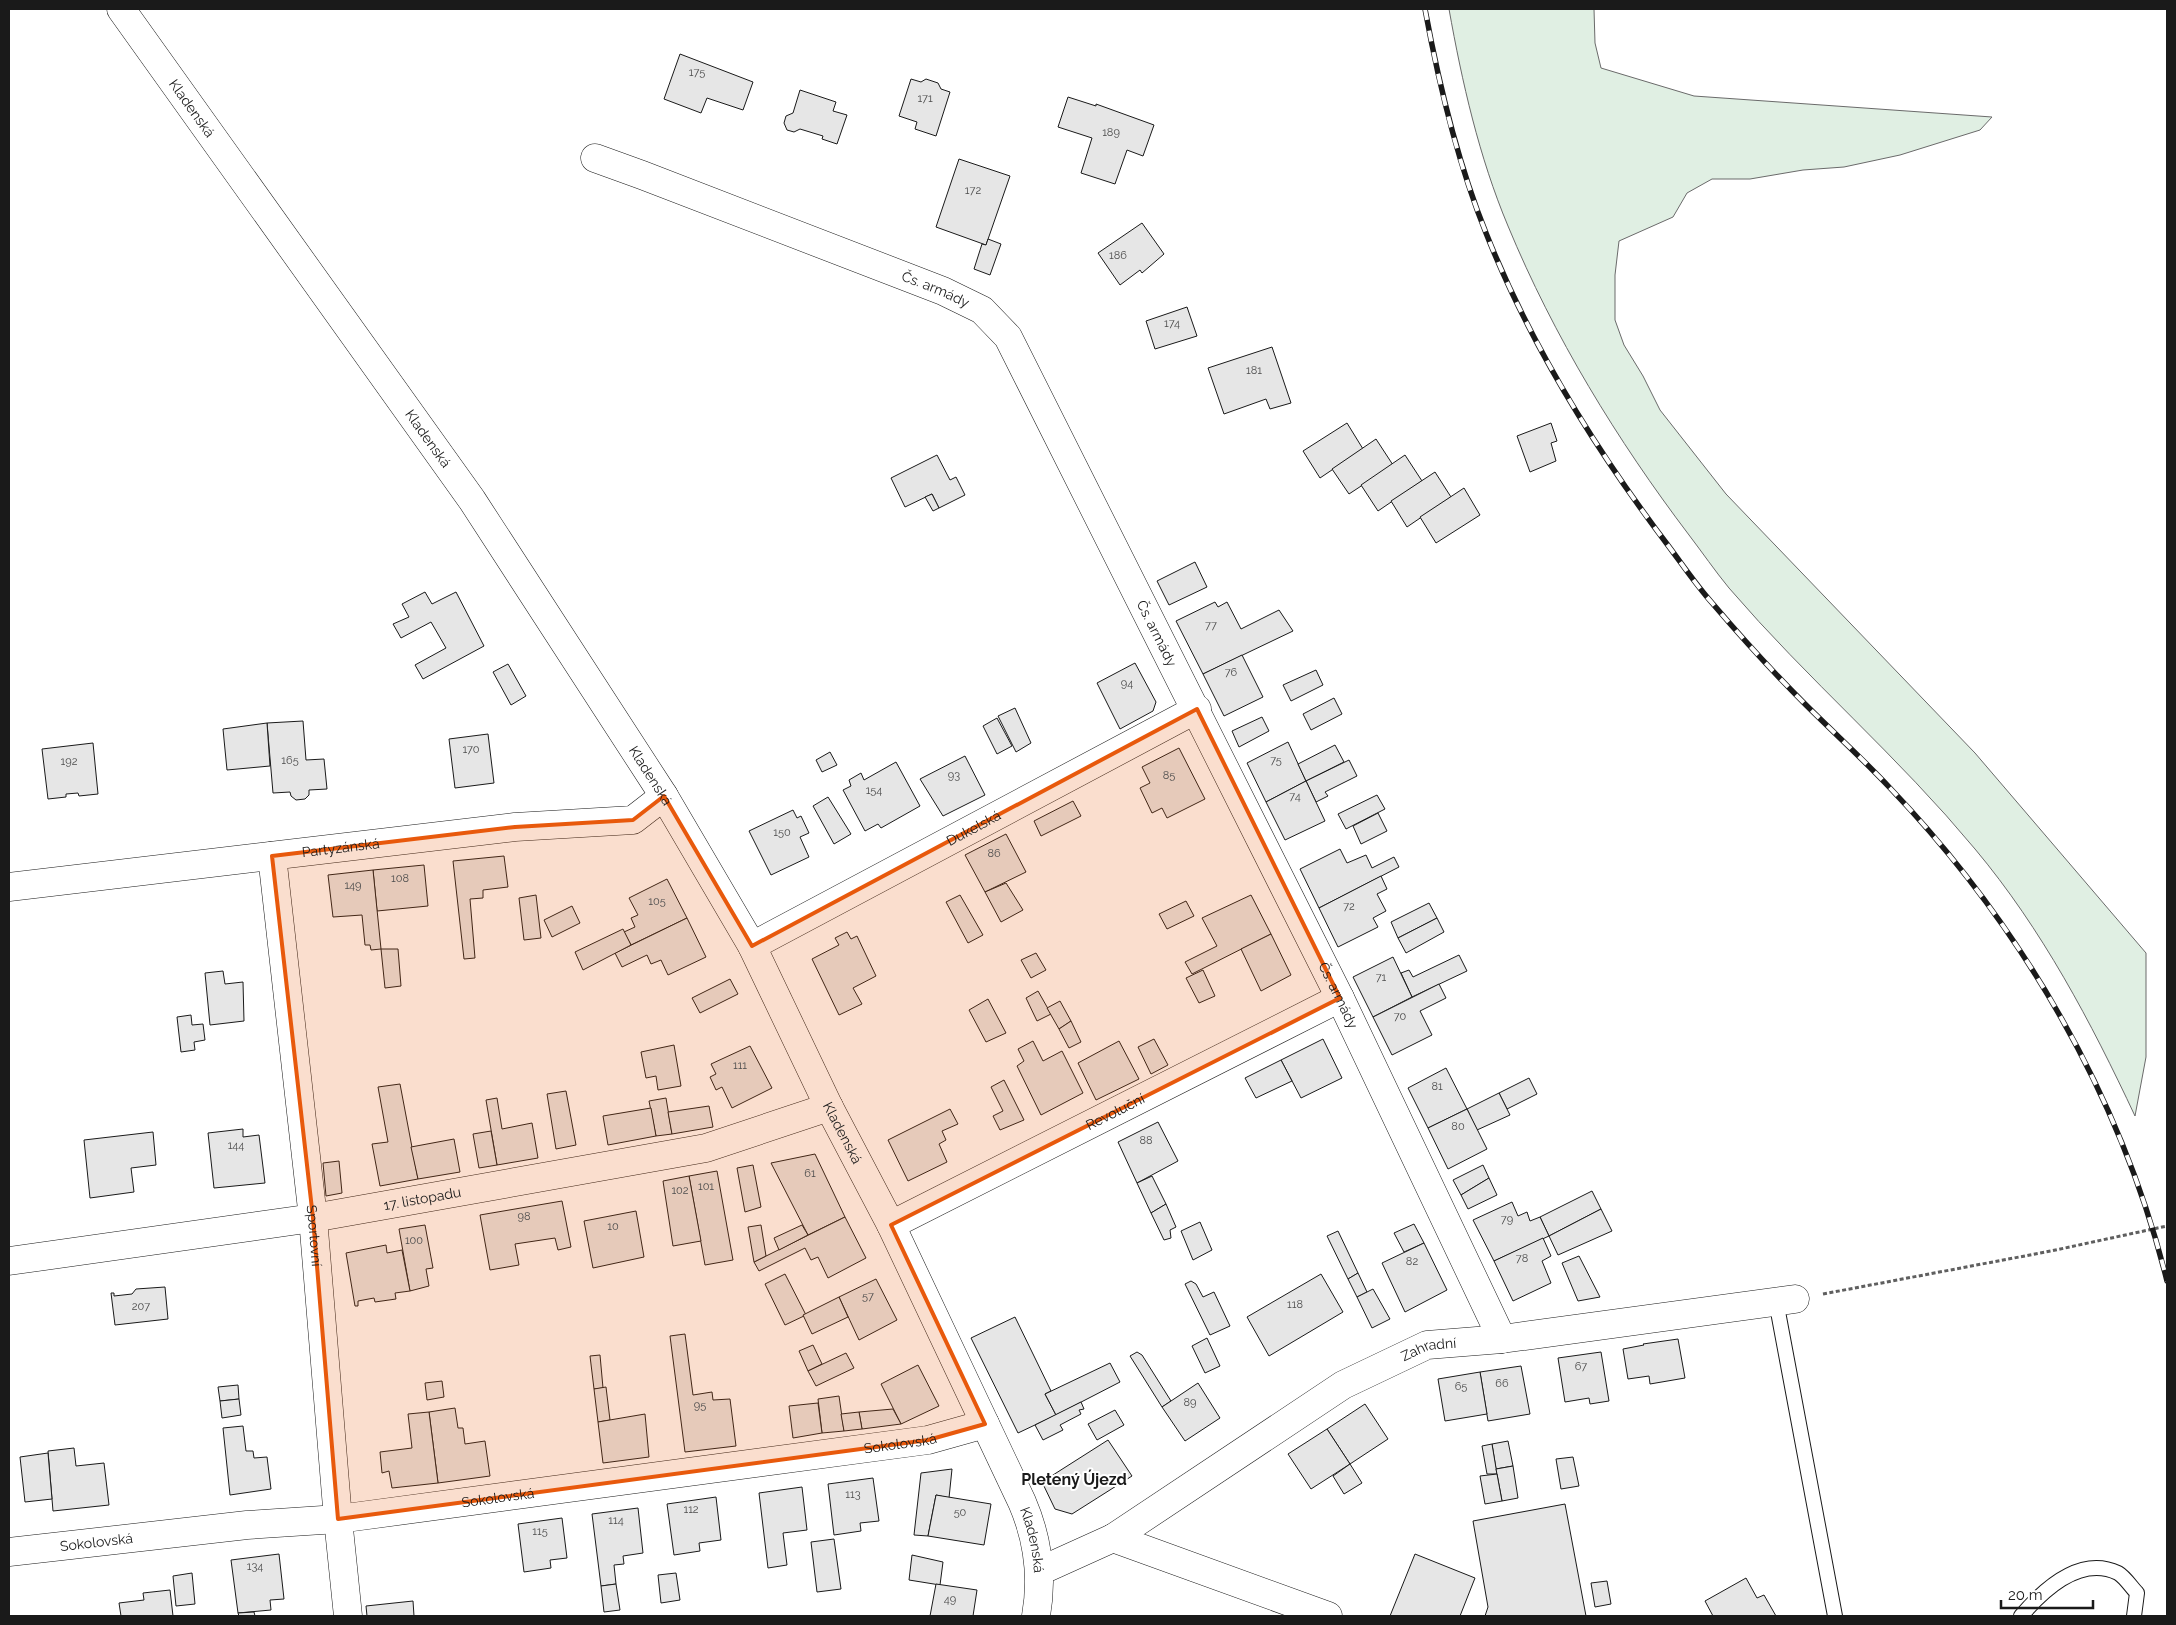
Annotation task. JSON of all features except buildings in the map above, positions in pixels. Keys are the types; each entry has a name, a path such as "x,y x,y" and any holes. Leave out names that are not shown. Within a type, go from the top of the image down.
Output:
{"street":[{"name":"Kladenská","path":"121,9 472,500 664,796 752,946 829,1107 891,1225 1029,1518 1036,1544 1040,1571 1040,1593 1036,1616"},
{"name":"Čs. armády","path":"595,158 943,291 982,310 1008,337 1197,709 1340,998 1502,1339"},
{"name":"Dukelská","path":"752,946 1197,709"},
{"name":"Partyzánská","path":"9,887 515,827 633,820 664,796"},
{"name":"Sportovní","path":"272,856 314,1218 338,1519 348,1616"},
{"name":"Revoluční","path":"891,1225 1340,998"},
{"name":"17. listopadu","path":"9,1261 314,1218 706,1148 829,1107"},
{"name":"Zahradní","path":"1040,1571 1113,1538 1343,1385 1427,1345 1502,1339 1786,1300"},
{"name":"Sokolovská","path":"9,1552 247,1525 338,1519 928,1440 986,1424"},
{"path":"1113,1538 1328,1616"}],"lane":[{"path":"1786,1300 1835,1616"},
{"path":"2021,1616 2036,1599 2068,1574 2091,1567 2119,1574 2136,1593 2134,1616"}],"path":[{"path":"1786,1300 2051,1251 2167,1226"}],"highlighted area":[{"path":"1197,709 1340,998 891,1225 985,1424 928,1440 338,1519 313,1218 272,856 515,827 633,820 664,796 752,946"}],"green space":[{"path":"1449,9 1594,9 1595,43 1601,68 1694,96 1992,117 1980,130 1900,155 1844,167 1803,170 1750,179 1712,179 1687,193 1673,217 1619,241 1615,275 1615,320 1624,345 1643,376 1660,410 1726,494 1975,753 2146,953 2146,1057 2135,1116 2101,1046 2064,977 2022,911 1999,880 1946,815 1759,622 1729,588 1662,499 1612,425 1566,348 1508,226 1488,173 1472,119"}],"railway":[{"path":"1425,9 1436,66 1450,122 1476,206 1503,274 1566,395 1615,471 1701,589 1769,667 1880,777 1938,841 1982,897 2023,955 2060,1016 2094,1080 2123,1145 2147,1212 2167,1281"}],"district":[{"name":"Pletený Újezd","path":"1074,1479"}]}
